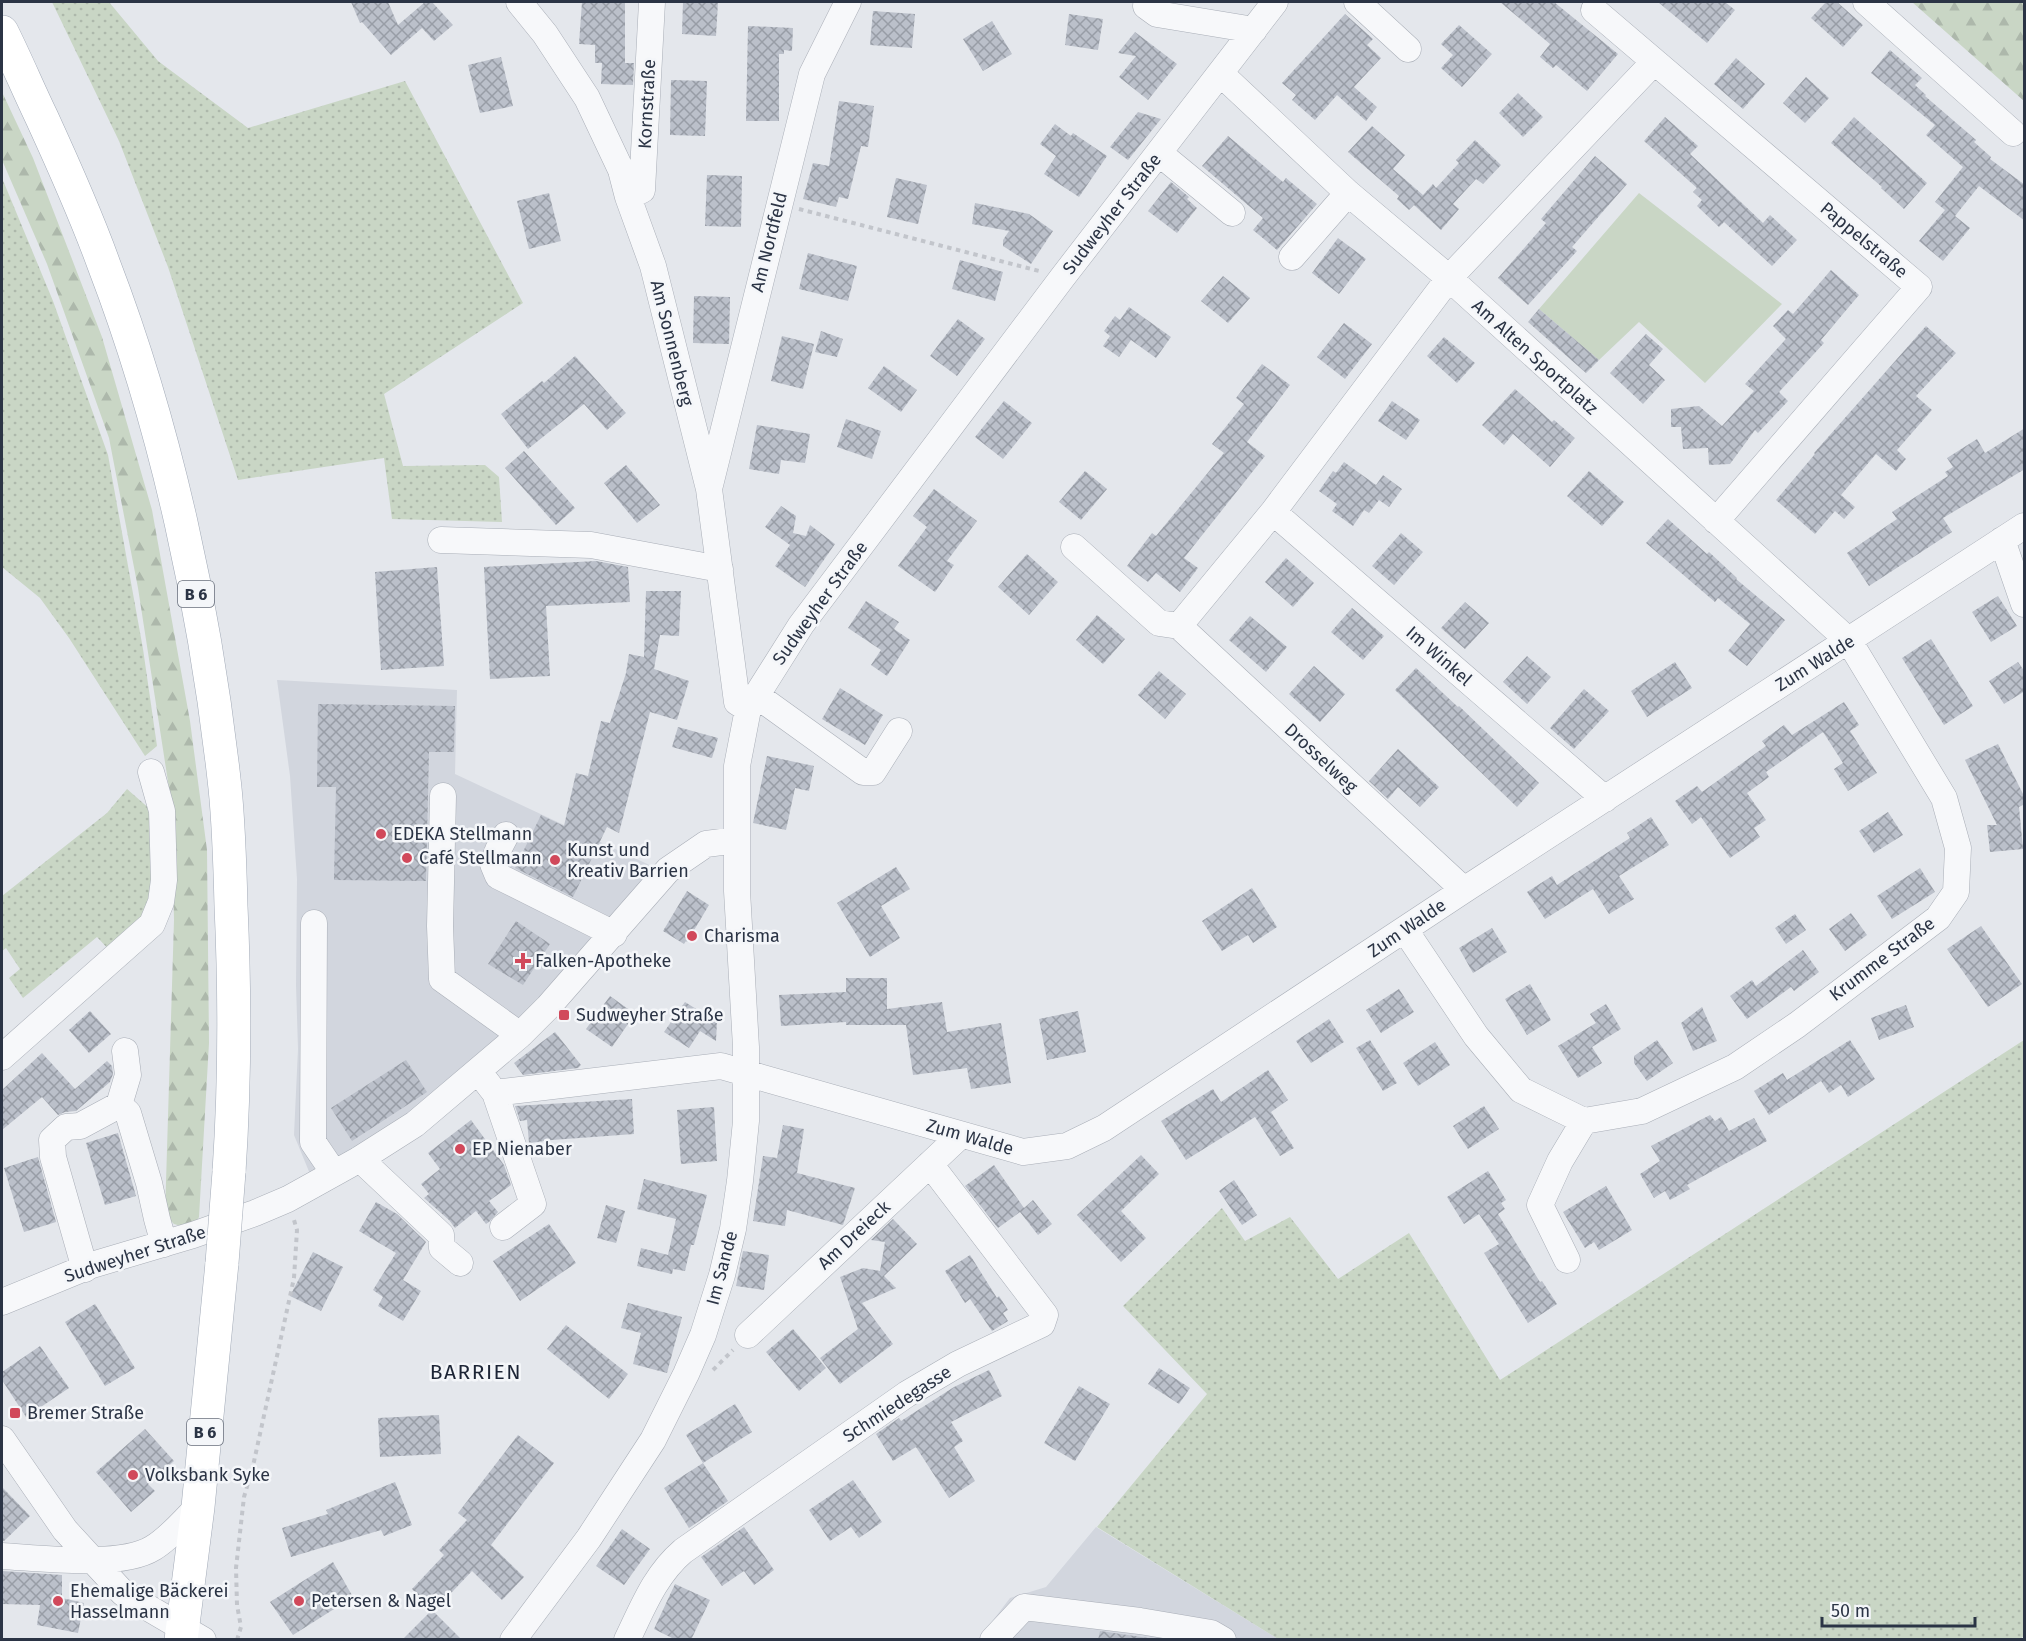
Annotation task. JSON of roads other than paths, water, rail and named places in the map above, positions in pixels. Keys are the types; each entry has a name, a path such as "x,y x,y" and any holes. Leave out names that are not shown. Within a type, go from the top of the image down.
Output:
{"main road":[{"name":"B 6","path":"2,32 64,166 105,265 142,377 175,495 203,628 225,790 234,978 233,1108 222,1263 198,1507 189,1636"}],"street":[{"name":"Am Sonnenberg","path":"519,2 545,34 587,98 621,170 628,197 653,266 710,489 738,702 752,702"},
{"name":"Kornstraße","path":"628,197 642,190 652,2"},
{"name":"Am Nordfeld","path":"710,489 778,204 812,74 848,2"},
{"path":"1149,2 1146,6 1157,14 1254,30"},
{"name":"Sudweyher Straße","path":"2,1302 85,1269 255,1213 288,1199 360,1159 415,1124 520,1035 614,934 668,870 706,844 737,840 737,766 752,702 801,626 1062,278 1275,2"},
{"path":"1357,2 1408,49"},
{"path":"1866,2 2013,133"},
{"name":"Pappelstraße","path":"1594,10 1920,287 1716,521"},
{"path":"1074,547 1159,623 1179,626 1274,512 1449,278 1654,62"},
{"name":"Am Alten Sportplatz","path":"1221,74 1348,193 1449,278 1849,641"},
{"path":"1159,153 1232,213"},
{"path":"1292,257 1348,193"},
{"name":"Im Winkel","path":"1274,512 1605,799"},
{"name":"Zum Walde","path":"495,1094 721,1066 1023,1152 1067,1146 1104,1128 1464,890 2025,526"},
{"path":"441,540 591,545 720,569"},
{"path":"2002,540 2025,604"},
{"name":"Drosselweg","path":"1179,626 1464,890"},
{"name":"Krumme Straße","path":"1584,1121 1642,1111 1734,1067 1797,1024 1938,918 1956,892 1958,848 1944,798 1849,641"},
{"path":"752,702 863,772 873,772 899,731"},
{"path":"2,1057 152,924 161,902 164,880 162,811 151,772"},
{"path":"443,796 440,926 442,980 520,1035"},
{"path":"506,835 493,864 498,876 614,934"},
{"name":"Im Sande","path":"513,1640 589,1538 653,1440 703,1335 716,1295 733,1229 746,1121 737,840"},
{"path":"314,923 313,1142 333,1173"},
{"path":"1405,930 1476,1036 1521,1090 1584,1121 1560,1161 1540,1205 1567,1260"},
{"path":"85,1269 54,1157 52,1140 66,1127 80,1126 119,1105 128,1075 125,1052"},
{"path":"478,1071 495,1094 533,1204 503,1227"},
{"path":"119,1105 128,1113 164,1244"},
{"name":"Am Dreieck","path":"748,1335 961,1135"},
{"path":"360,1159 441,1235 442,1248 460,1263"},
{"name":"Schmiedegasse","path":"627,1640 660,1575 668,1564 683,1551 907,1394 958,1364 1042,1324 1045,1315 930,1164"},
{"path":"2,1439 65,1530 90,1559 123,1593 189,1636"},
{"path":"2,1556 90,1559 137,1555 154,1548 198,1507"},
{"path":"993,1640 1024,1607 1140,1621 1210,1634 1223,1640"}],"place":[{"name":"EDEKA Stellmann","path":"381,834"},
{"name":"Café Stellmann","path":"407,858"},
{"name":"Kunst und Kreativ Barrien","path":"555,860"},
{"name":"Charisma","path":"692,936"},
{"name":"Falken-Apotheke","path":"523,961"},
{"name":"Sudweyher Straße","path":"564,1015"},
{"name":"EP Nienaber","path":"460,1149"},
{"name":"Bremer Straße","path":"15,1413"},
{"name":"Volksbank Syke","path":"133,1475"},
{"name":"Ehemalige Bäckerei Hasselmann","path":"58,1601"},
{"name":"Petersen & Nagel","path":"299,1601"}],"district":[{"name":"BARRIEN","path":"476,1372"}]}
